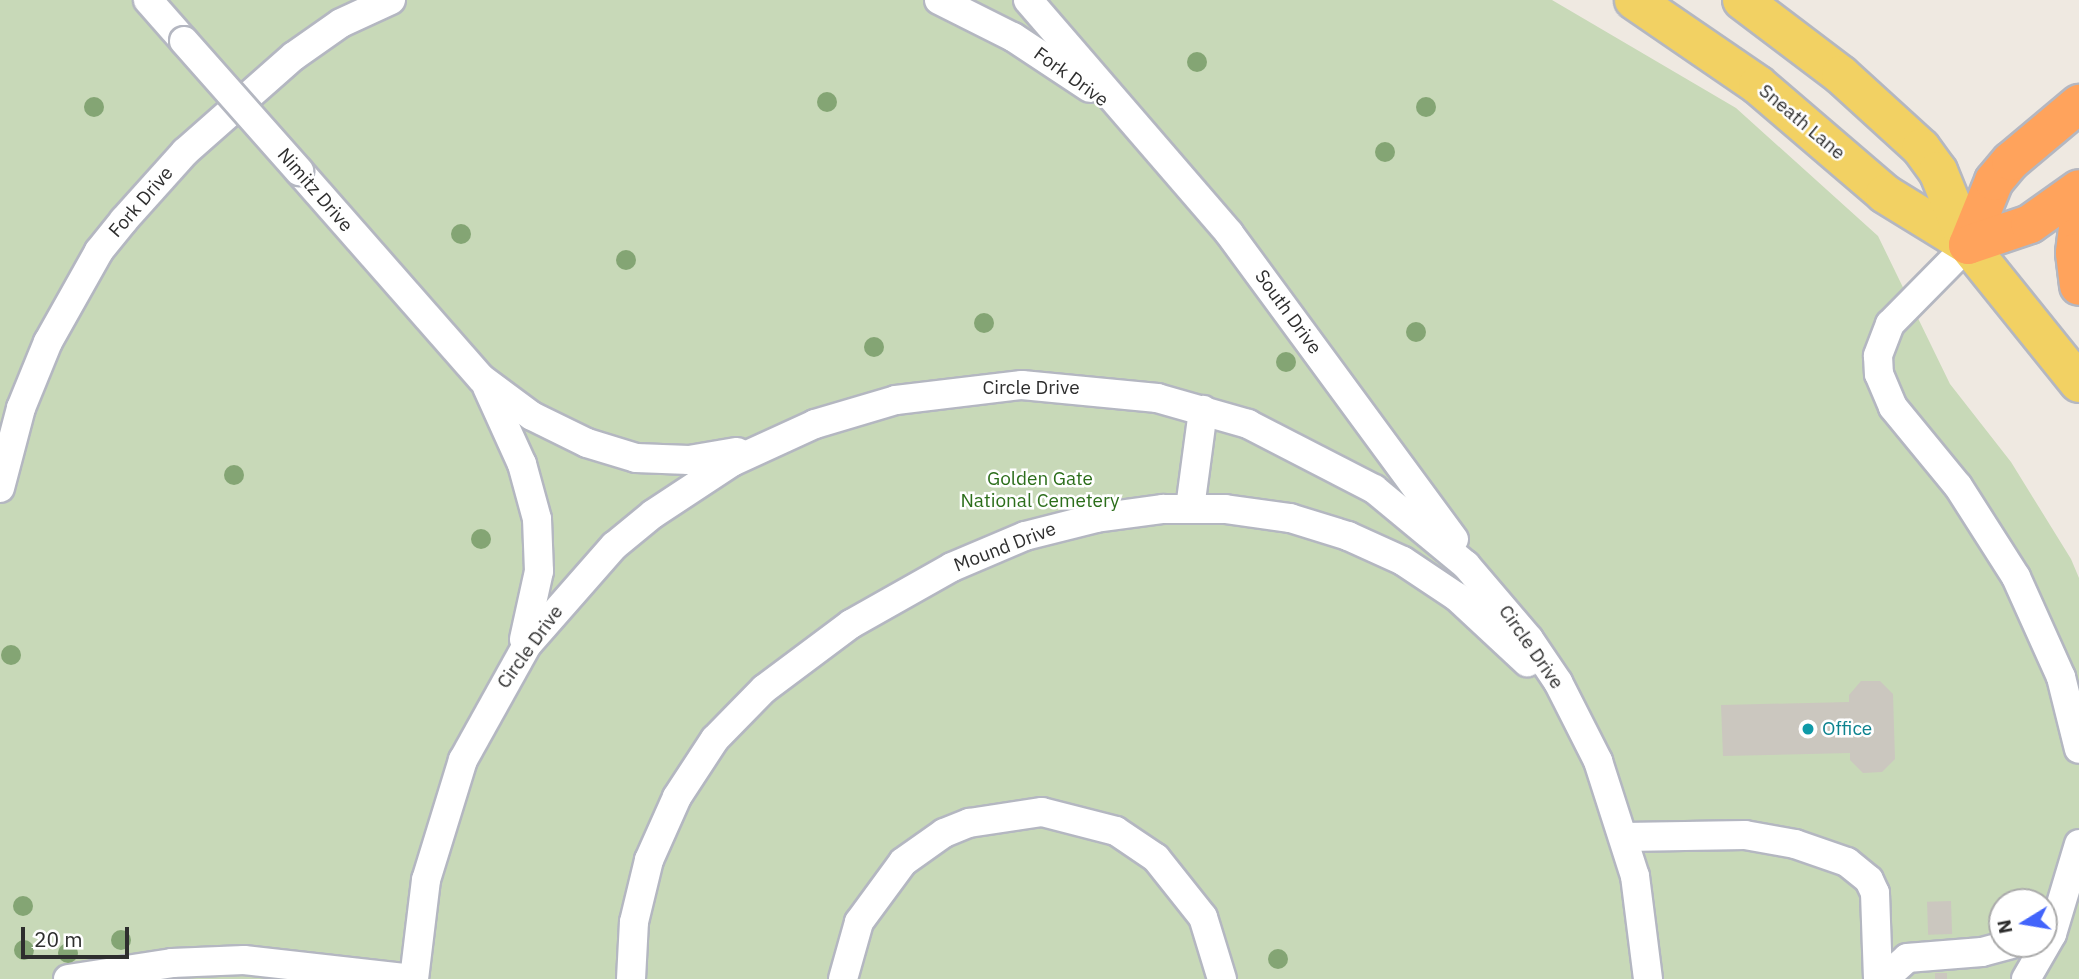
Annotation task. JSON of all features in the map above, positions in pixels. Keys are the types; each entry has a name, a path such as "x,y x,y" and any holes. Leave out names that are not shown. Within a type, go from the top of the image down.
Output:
{"highway":[{"path":"1968,245 1994,181 2011,161 2079,104"},
{"path":"1968,245 2029,224 2079,189"},
{"path":"2079,220 2074,253 2079,286"}],"main road":[{"name":"Sneath Lane","path":"1634,0 1758,85 1885,194 1968,245"},
{"name":"Sneath Lane","path":"1742,0 1841,75 1921,148 1938,171 1968,245 2079,383"}],"street":[{"name":"Nimitz Drive","path":"148,0 482,379 559,431 636,458 715,457 776,440"},
{"name":"Fork Drive","path":"0,488 21,408 48,342 87,271 124,220 186,152 294,56 341,23 390,0"},
{"name":"Fork Drive","path":"939,0 1013,37 1073,75 1131,123 1185,178"},
{"name":"South Drive","path":"1028,0 1185,178 1529,639"},
{"path":"1968,245 1890,324 1878,356 1879,374 1893,407 1958,486 2016,578 2061,677 2079,748"},
{"name":"Nimitz Drive","path":"482,379 522,464 540,546 531,618 505,680"},
{"name":"Circle Drive","path":"413,979 420,918 436,839 463,760 505,680 552,613 614,547 693,486 776,440 895,400 981,387 1112,390 1203,410 1292,443 1374,489 1466,565 1529,639 1580,722 1625,837 1642,910 1648,979"},
{"path":"1190,508 1203,410"},
{"name":"Mound Drive","path":"631,979 640,891 661,829 693,769 764,689 880,606 986,551 1096,518 1190,508 1248,511 1301,521 1348,536 1403,561 1485,620 1580,722"},
{"path":"843,979 859,922 903,862 944,833 969,823 1030,812 1091,821 1157,858 1203,918 1222,979"},
{"path":"1625,837 1745,835 1795,844 1847,862 1869,880 1875,893 1878,979"},
{"path":"2026,979 2065,900 2079,844"},
{"path":"2058,907 2065,900"},
{"path":"1884,979 1907,958 1988,950"},
{"path":"68,979 135,967 233,960 313,965 413,979"}],"green space":[{"name":"Golden Gate National Cemetery","path":"0,0 1552,0 1736,108 1878,236 1950,384 2011,462 2071,559 2079,578 2079,979 0,979"}],"building":[{"name":"Office","path":"1861,681 1880,681 1893,694 1895,759 1882,772 1863,773 1850,760 1850,753 1723,756 1721,705 1849,702 1849,695"},
{"path":"1951,901 1952,934 1928,935 1927,902"},
{"path":"1935,973 1947,973 1947,979 1935,979"}],"place":[{"name":"Office","path":"1808,729"}]}
